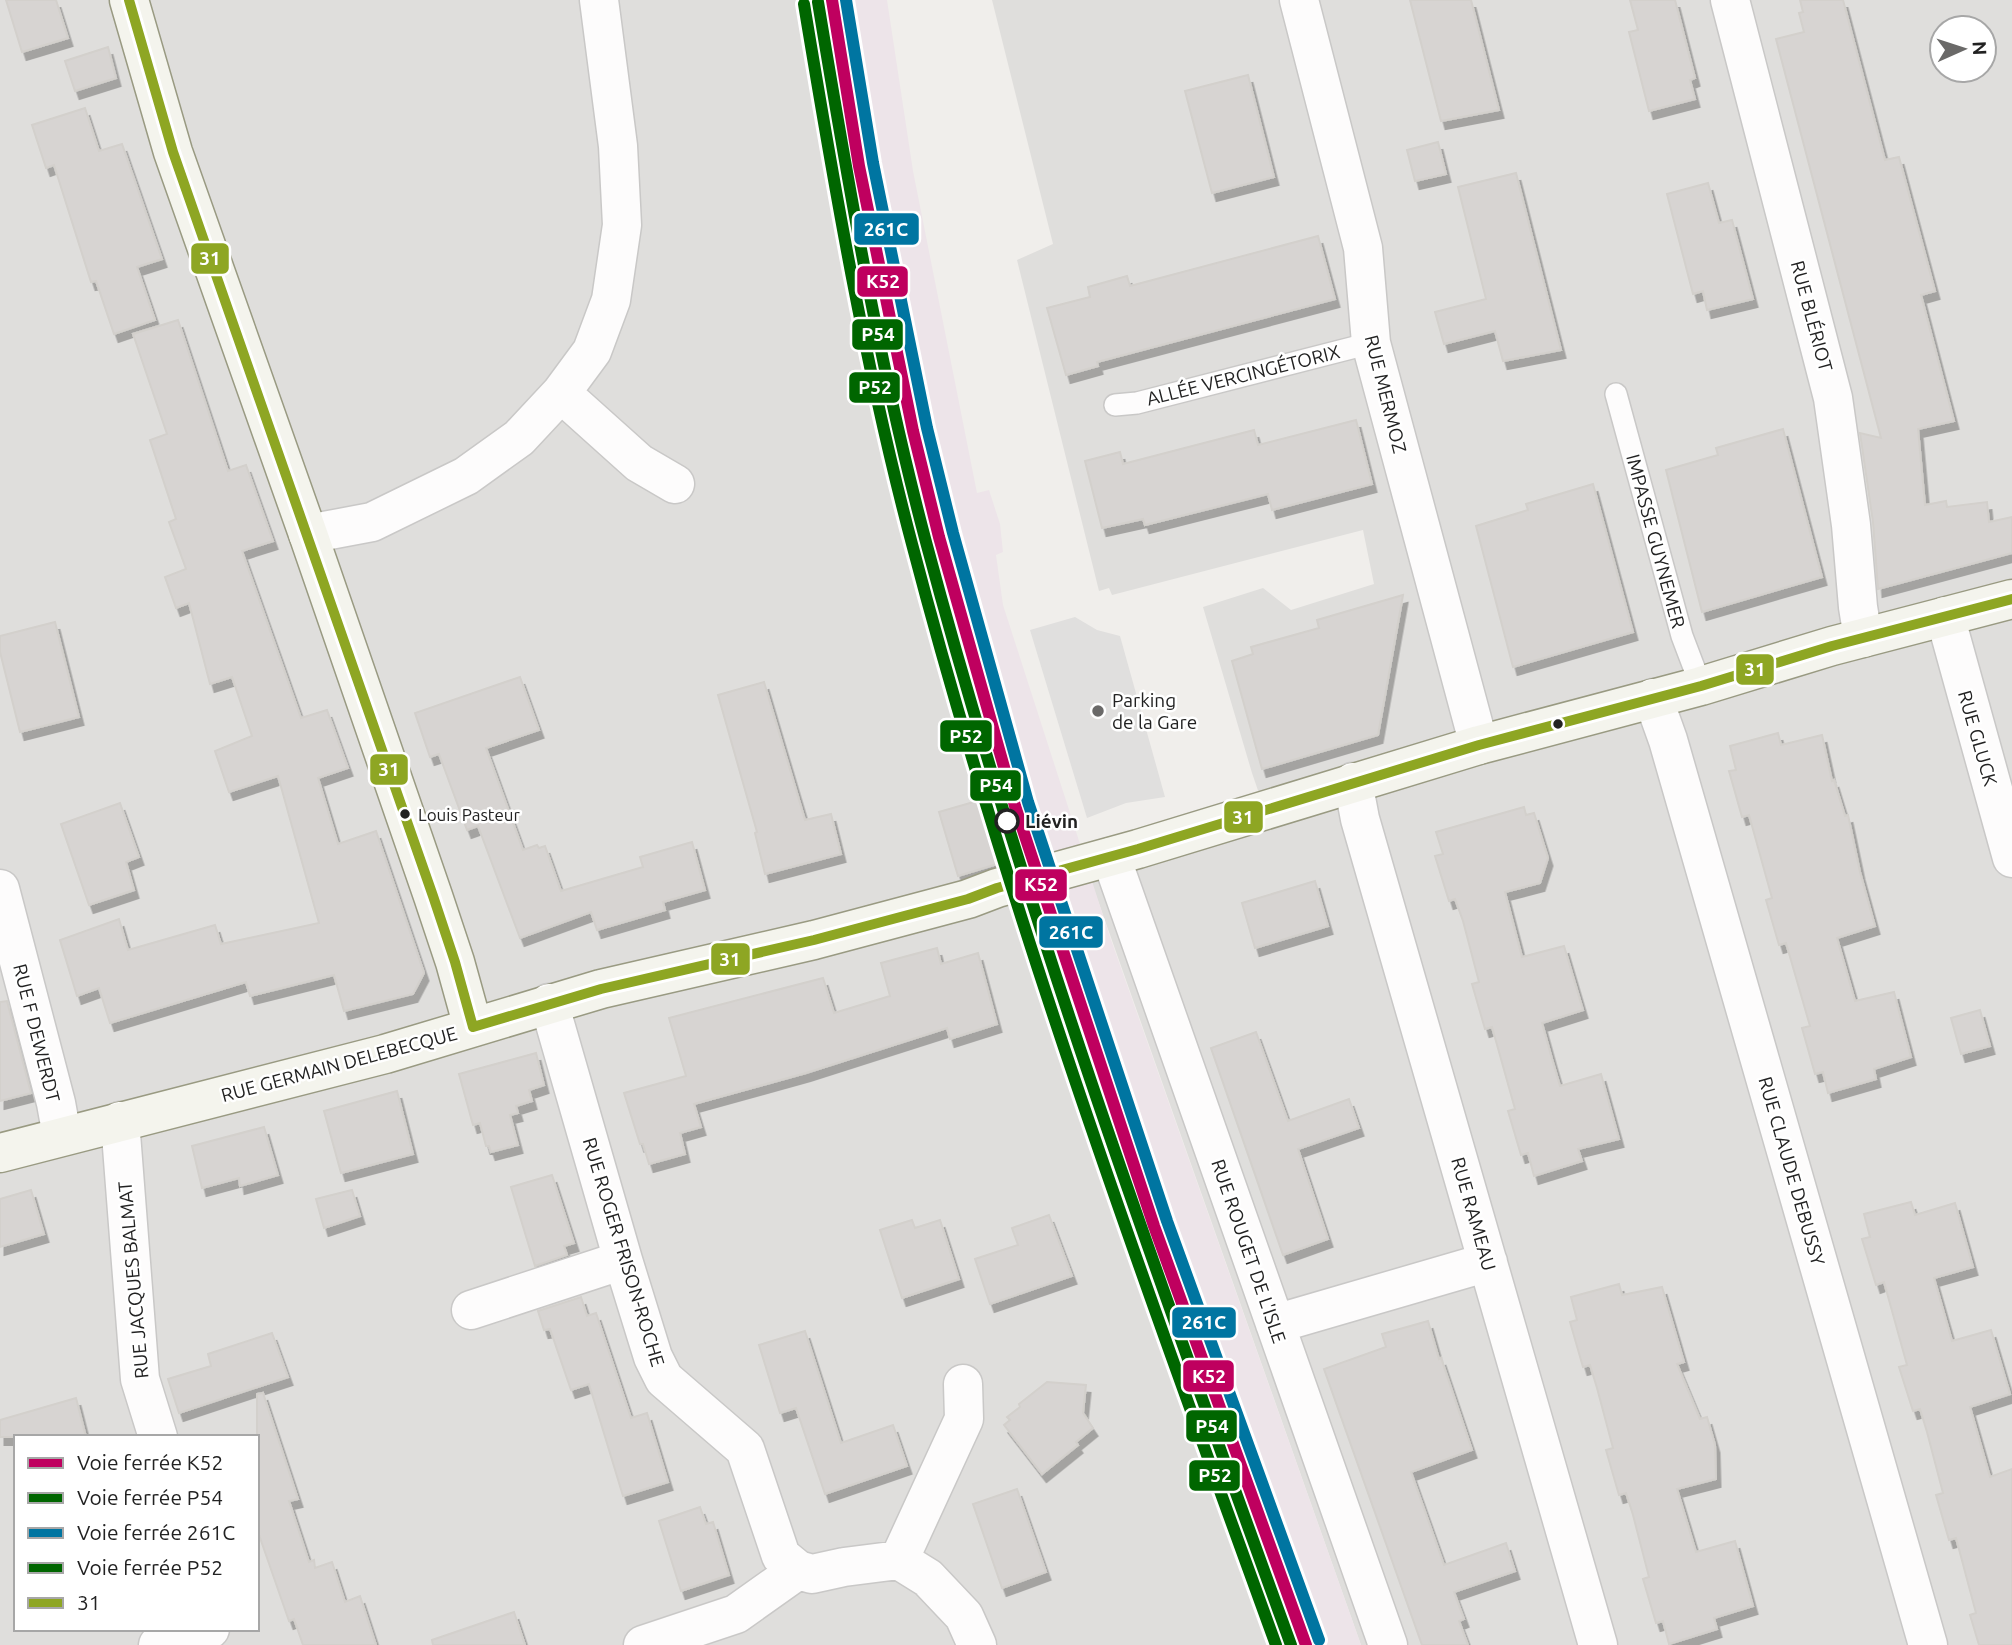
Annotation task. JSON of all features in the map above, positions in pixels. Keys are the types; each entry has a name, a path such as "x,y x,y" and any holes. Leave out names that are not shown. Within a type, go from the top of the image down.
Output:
{"street":[{"path":"129,0 173,152 451,949 474,1027"},
{"path":"308,534 372,522 466,476 519,438 561,393 592,351 611,300 622,225 618,146 599,0"},
{"name":"RUE MERMOZ","path":"1299,0 1363,248 1371,343 1479,745"},
{"name":"RUE BLÉRIOT","path":"1730,0 1833,398 1851,525 1857,607 1863,638"},
{"path":"561,393 639,463 675,484"},
{"name":"RUE GERMAIN DELEBECQUE","path":"0,1153 385,1054 549,1003 814,940 968,899 997,888 1111,857 1479,745 2012,599"},
{"name":"RUE GLUCK","path":"1945,617 2012,858"},
{"name":"RUE CLAUDE DEBUSSY","path":"1653,698 1928,1645"},
{"name":"RUE RAMEAU","path":"1353,782 1360,819 1598,1645"},
{"name":"RUE ROUGET DE L'ISLE","path":"1111,857 1388,1645"},
{"name":"RUE F DEWERDT","path":"0,890 56,1103 62,1136"},
{"name":"RUE ROGER FRISON-ROCHE","path":"549,1003 653,1357 664,1379 745,1448 781,1556 798,1570"},
{"name":"RUE JACQUES BALMAT","path":"120,1121 140,1379 157,1435"},
{"path":"471,1310 623,1260"},
{"path":"1275,1324 1488,1262"},
{"path":"899,1560 964,1419 962,1384"},
{"path":"642,1645 736,1614 798,1570 812,1574 899,1560 928,1578 964,1616 977,1645"},
{"path":"158,1645 203,1631"}],"lane":[{"name":"ALLÉE VERCINGÉTORIX","path":"1115,405 1137,403 1371,343"},
{"name":"IMPASSE GUYNEMER","path":"1616,394 1682,636 1700,686"}],"shaded area":[{"path":"0,0 802,0 832,173 906,511 900,512 900,515 914,572 923,570 928,582 975,753 965,756 999,864 1014,859 1027,924 1282,1645 0,1645"},
{"path":"802,0 887,0 913,171 977,493 989,490 1000,524 1003,552 996,555 1003,605 1110,937 1361,1645 1282,1645 1027,924 1014,859 999,864 965,756 975,753 928,582 923,570 914,572 900,515 900,512 906,510 832,173"},
{"path":"992,0 2012,0 2012,1645 1361,1645 1085,864 1265,811 1203,607 1263,588 1291,610 1374,584 1363,530 1112,595 1109,588 1099,591 1017,260 1053,244"},
{"name":"Parking de la Gare","path":"1075,617 1097,630 1120,636 1165,797 1126,803 1087,818 1030,630"}],"building":[{"path":"6,0 56,0 68,38 22,52"},
{"path":"1410,0 1471,0 1499,110 1441,121"},
{"path":"1630,0 1675,0 1695,78 1690,80 1695,99 1649,111 1629,32 1638,30"},
{"path":"1800,0 1843,0 1885,160 1899,157 1935,291 1921,295 1954,421 1918,429 1925,505 1946,501 1947,507 1987,502 1989,522 2012,517 2012,553 1878,589 1873,522 1860,433 1881,438 1776,39 1804,32 1799,13 1803,12"},
{"path":"108,47 116,78 75,91 65,61"},
{"path":"1248,75 1274,177 1212,193 1185,91"},
{"path":"85,108 99,151 122,144 162,259 137,267 155,320 114,334 96,281 91,282 54,165 46,168 32,125"},
{"path":"1438,142 1446,174 1415,181 1407,150"},
{"path":"1516,173 1561,350 1503,361 1495,331 1444,344 1435,312 1486,299 1458,187"},
{"path":"1708,183 1719,223 1732,220 1753,299 1707,310 1703,291 1693,294 1667,194"},
{"path":"1318,236 1335,299 1097,362 1098,366 1066,375 1047,308 1090,297 1088,287 1127,276 1130,286"},
{"path":"178,320 228,471 246,465 273,541 242,551 301,718 327,710 348,768 318,778 338,844 376,831 424,973 413,994 344,1011 334,975 250,996 246,982 110,1023 99,988 77,996 60,940 119,919 128,950 215,925 221,944 319,923 278,776 229,792 215,751 252,736 232,677 210,684 189,603 176,608 165,577 186,569 169,522 176,519 150,440 167,434 133,334"},
{"path":"1356,420 1372,484 1272,510 1268,494 1145,525 1143,519 1102,528 1085,461 1120,452 1123,464 1254,430 1258,445"},
{"path":"1783,429 1822,577 1702,612 1666,470 1718,455 1716,448"},
{"path":"1593,484 1633,632 1513,667 1476,526 1528,510 1526,504"},
{"path":"1403,595 1378,735 1262,769 1232,661 1253,654 1251,647 1319,628 1317,620"},
{"path":"55,622 79,717 20,732 0,652 0,636"},
{"path":"520,677 539,730 486,748 523,850 537,845 539,848 545,846 561,891 643,867 640,857 692,842 705,890 663,902 665,910 597,930 591,912 520,938 478,826 467,830 439,754 430,757 415,713"},
{"path":"764,682 805,820 831,814 841,854 765,874 755,833 757,832 718,695"},
{"path":"1778,733 1781,745 1822,735 1832,781 1834,780 1845,816 1848,815 1875,926 1837,938 1855,1001 1894,992 1911,1057 1874,1069 1876,1079 1828,1093 1823,1072 1815,1074 1802,1028 1810,1026 1786,943 1779,945 1766,900 1772,898 1749,815 1742,817 1729,771 1736,770 1730,746"},
{"path":"977,801 997,864 958,876 939,812"},
{"path":"120,803 139,857 126,862 134,890 89,905 61,824"},
{"path":"1524,807 1526,815 1534,813 1548,858 1540,883 1505,892 1522,957 1564,946 1583,1010 1542,1023 1552,1059 1560,1086 1601,1074 1619,1139 1578,1149 1582,1161 1534,1176 1528,1153 1521,1155 1508,1111 1515,1109 1492,1027 1485,1029 1472,984 1479,982 1463,921 1455,899 1449,901 1435,856 1443,854 1436,832"},
{"path":"1315,881 1328,926 1255,948 1242,903"},
{"path":"937,948 941,964 978,953 997,1024 950,1039 947,1028 806,1073 694,1104 701,1127 680,1133 685,1154 649,1164 624,1093 686,1076 669,1018 823,978 834,1013 890,996 881,963"},
{"path":"7,1001 31,1093 0,1101 0,1002"},
{"path":"1980,1010 1990,1046 1961,1054 1951,1018"},
{"path":"1256,1032 1288,1121 1349,1099 1359,1128 1298,1149 1328,1239 1283,1255 1211,1048"},
{"path":"536,1053 544,1085 529,1090 532,1101 516,1106 518,1113 510,1115 518,1145 491,1152 489,1146 486,1146 480,1123 473,1125 459,1074"},
{"path":"397,1091 413,1154 341,1173 324,1111"},
{"path":"264,1127 278,1175 240,1186 239,1178 202,1188 192,1146"},
{"path":"552,1175 574,1243 564,1246 567,1255 535,1266 511,1187"},
{"path":"31,1190 44,1234 0,1247 0,1199"},
{"path":"352,1190 360,1216 324,1228 316,1199"},
{"path":"1911,1202 1915,1215 1955,1203 1973,1267 1934,1278 1952,1341 1991,1330 2010,1394 1970,1407 1990,1477 2012,1469 2012,1645 1979,1645 1970,1615 1976,1613 1956,1538 1949,1540 1936,1495 1943,1493 1927,1432 1920,1409 1913,1411 1899,1367 1907,1365 1884,1282 1876,1285 1862,1239 1870,1237 1864,1214"},
{"path":"1049,1215 1072,1276 990,1304 975,1259 1018,1245 1012,1228"},
{"path":"912,1220 915,1228 940,1220 959,1279 902,1298 880,1230"},
{"path":"1619,1284 1622,1295 1662,1287 1684,1362 1677,1364 1700,1419 1707,1417 1715,1445 1716,1479 1677,1489 1696,1552 1735,1541 1753,1606 1714,1618 1717,1629 1669,1644 1663,1621 1656,1623 1643,1579 1649,1577 1633,1515 1626,1493 1619,1495 1606,1450 1613,1448 1590,1365 1583,1367 1570,1322 1577,1320 1571,1297"},
{"path":"581,1297 587,1316 596,1313 631,1418 647,1413 668,1482 623,1496 589,1384 571,1390 550,1329 544,1330 538,1311"},
{"path":"1428,1321 1472,1450 1411,1472 1444,1565 1506,1543 1515,1571 1454,1592 1464,1619 1459,1621 1468,1645 1422,1645 1324,1369 1386,1347 1382,1334"},
{"path":"805,1331 841,1443 893,1425 907,1466 825,1494 796,1408 780,1413 759,1345"},
{"path":"272,1333 288,1377 179,1413 168,1379 211,1366 208,1354"},
{"path":"1047,1382 1086,1385 1083,1413 1093,1428 1076,1442 1078,1445 1042,1474 1004,1425 1010,1420 1007,1417 1020,1407 1019,1404"},
{"path":"263,1393 298,1499 289,1501 309,1562 314,1560 315,1568 332,1562 345,1602 360,1596 376,1645 303,1645 294,1619 289,1621 259,1535 257,1394"},
{"path":"76,1398 85,1435 0,1437 0,1420"},
{"path":"1017,1489 1046,1572 1002,1588 973,1504"},
{"path":"700,1507 706,1524 713,1522 729,1575 681,1591 659,1521"},
{"path":"514,1612 525,1645 433,1645 432,1640"}],"rail line":[{"name":"K52","path":"832,0 859,166 913,431 939,537 1015,806 1154,1226 1306,1645"},
{"name":"261C","path":"846,0 873,163 927,428 953,533 1028,802 1167,1221 1319,1640"},
{"name":"P54","path":"818,2 879,341 909,475 965,682 1096,1098 1291,1645"},
{"name":"P52","path":"804,4 865,343 895,477 950,684 1035,961 1081,1099 1276,1645"}],"transit line":[{"name":"31","path":"129,0 173,152 433,896 473,1027"},
{"name":"31","path":"473,1027 601,989 814,940 968,899 997,888 1138,849 1479,745 1701,686 1832,646 2012,599"}],"place":[{"name":"Parking de la Gare","path":"1098,711"},
{"name":"Louis Pasteur","path":"405,814"},
{"name":"Liévin","path":"1007,821"}]}
